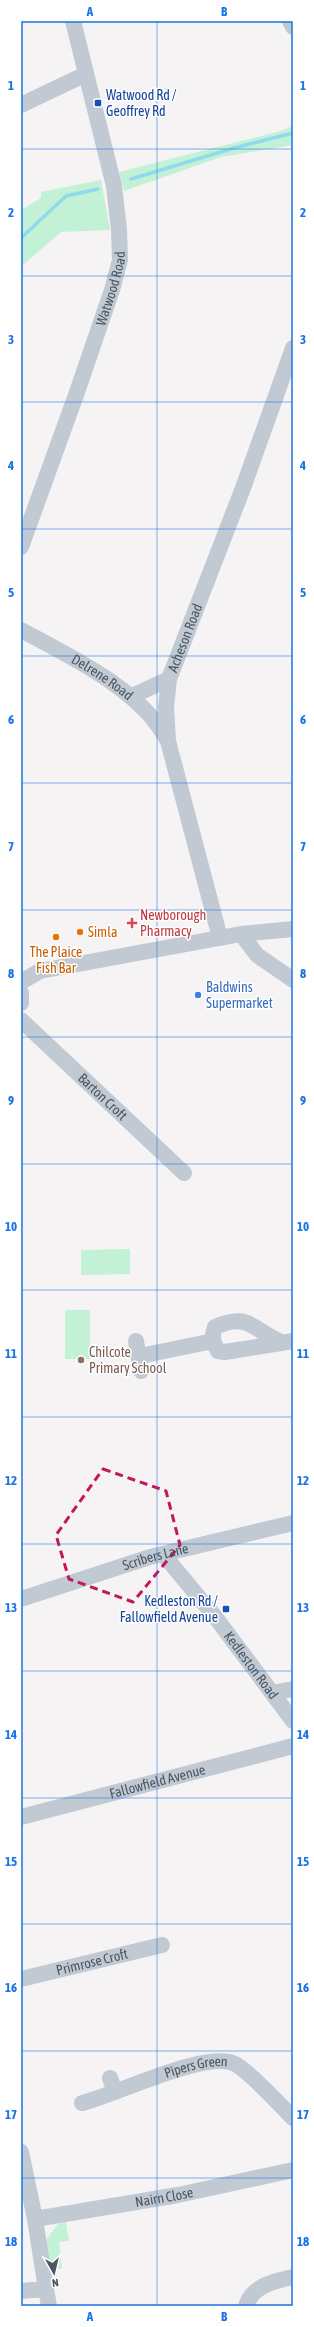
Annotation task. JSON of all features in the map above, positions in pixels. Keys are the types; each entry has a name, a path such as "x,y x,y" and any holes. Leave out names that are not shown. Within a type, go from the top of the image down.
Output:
{"street":[{"name":"Watwood Road","path":"21,547 76,395 112,290 120,260 120,230 114,186 73,21"},
{"path":"290,21 293,27"},
{"path":"21,105 86,74"},
{"name":"Acheson Road","path":"220,938 168,741 166,707 169,679 243,488 293,348"},
{"name":"Delrene Road","path":"21,630 132,696 158,723 168,741"},
{"path":"132,696 169,679"},
{"path":"21,982 40,971 241,934 293,929"},
{"path":"241,934 257,954 293,980"},
{"path":"21,993 21,1003"},
{"name":"Barton Croft","path":"21,1020 184,1173"},
{"path":"242,1321 252,1323 265,1335 286,1341 225,1352 218,1351 213,1341 212,1334 215,1327 242,1321"},
{"path":"139,1356 213,1341"},
{"name":"Scribers Lane","path":"21,1600 163,1554 293,1523"},
{"name":"Kedleston Road","path":"163,1554 273,1693 293,1721"},
{"path":"273,1693 293,1689"},
{"name":"Fallowfield Avenue","path":"21,1817 293,1746"},
{"name":"Primrose Croft","path":"21,1978 162,1945"},
{"name":"Pipers Green","path":"82,2103 101,2099 113,2085 223,2060 237,2065 293,2118"},
{"path":"21,2152 35,2219 49,2306"},
{"name":"Nairn Close","path":"35,2219 178,2195 293,2170"},
{"path":"246,2306 252,2294 267,2284 293,2277"},
{"path":"21,2291 46,2289"}],"highlighted area":[{"path":"103,1469 166,1491 180,1545 133,1602 69,1579 56,1535"}],"green space":[{"path":"293,126 293,145 221,157 124,191 119,172 281,131"},
{"path":"101,180 110,230 61,232 23,265 21,270 21,210 41,198 41,192"},
{"path":"130,1249 130,1274 81,1275 81,1250"},
{"path":"65,1310 90,1310 90,1359 65,1359"},
{"path":"66,2222 69,2241 59,2242 62,2268 51,2271 46,2240 58,2224"}],"waterway":[{"path":"131,179 234,148 293,133"},
{"path":"21,238 66,196 98,189"}],"place":[{"name":"Watwood Rd / Geoffrey Rd","path":"98,103"},
{"name":"Newborough Pharmacy","path":"132,923"},
{"name":"Simla","path":"80,932"},
{"name":"The Plaice Fish Bar","path":"56,937"},
{"name":"Baldwins Supermarket","path":"198,995"},
{"name":"Chilcote Primary School","path":"81,1360"},
{"name":"Kedleston Rd / Fallowfield Avenue","path":"226,1609"}]}
